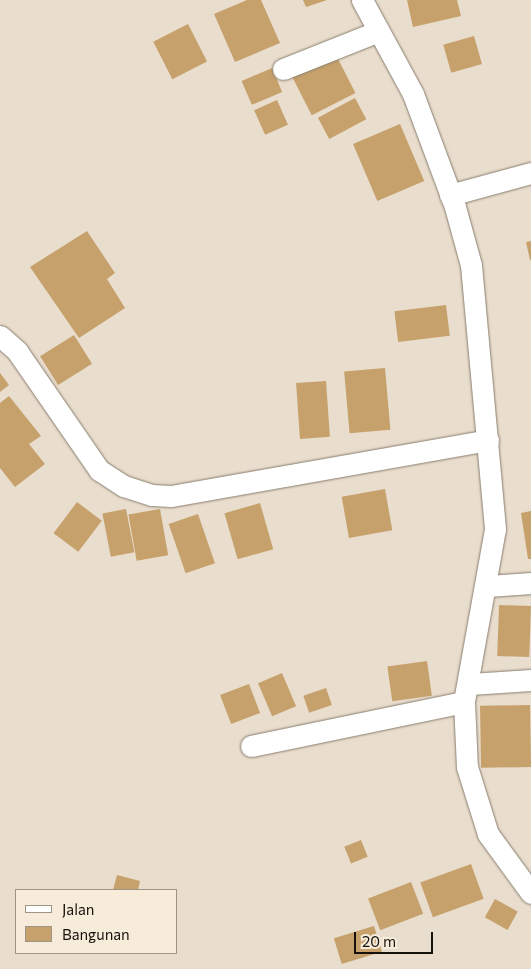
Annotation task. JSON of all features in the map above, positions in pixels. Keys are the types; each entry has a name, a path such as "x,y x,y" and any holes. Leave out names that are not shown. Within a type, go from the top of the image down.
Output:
{"street":[{"path":"362,0 376,32 413,94 450,195 470,265 495,529 488,586 467,693 466,767 476,803 488,834 531,893"},
{"path":"283,70 376,32"},
{"path":"450,195 531,173"},
{"path":"0,336 17,351 99,470 124,486 152,495 171,496 488,440"},
{"path":"488,586 531,583"},
{"path":"251,746 467,693 531,680"}],"building":[{"path":"247,0 261,0 280,43 235,62 214,14"},
{"path":"303,0 327,0 306,7"},
{"path":"407,0 457,0 461,16 413,27"},
{"path":"188,24 207,61 172,79 153,42"},
{"path":"474,36 482,64 451,73 443,45"},
{"path":"335,53 355,93 312,115 291,75"},
{"path":"272,68 282,92 252,105 242,81"},
{"path":"355,98 366,119 329,139 318,118"},
{"path":"277,100 288,125 265,135 254,110"},
{"path":"400,124 424,181 377,201 353,144"},
{"path":"87,231 115,273 107,279 125,308 79,338 30,267"},
{"path":"531,241 531,260 530,260 526,242"},
{"path":"446,305 450,336 398,342 394,311"},
{"path":"74,335 92,364 58,385 40,356"},
{"path":"385,368 390,430 350,433 344,372"},
{"path":"0,373 9,385 0,392"},
{"path":"326,381 330,437 300,439 296,383"},
{"path":"9,396 41,436 29,444 45,464 15,487 0,468 0,403"},
{"path":"385,489 392,530 349,538 342,497"},
{"path":"77,502 102,521 78,552 54,533"},
{"path":"260,503 273,549 238,559 224,513"},
{"path":"126,509 134,552 111,557 102,514"},
{"path":"160,509 168,555 137,561 128,515"},
{"path":"531,511 531,559 528,559 521,513"},
{"path":"198,514 215,563 186,573 169,524"},
{"path":"499,605 531,606 529,657 497,656"},
{"path":"427,661 432,696 392,701 387,667"},
{"path":"282,673 296,706 272,716 258,683"},
{"path":"249,684 260,713 231,724 220,695"},
{"path":"326,688 332,705 309,713 303,696"},
{"path":"530,705 531,767 481,768 480,706"},
{"path":"361,840 368,857 351,863 344,847"},
{"path":"471,864 484,899 433,917 420,882"},
{"path":"117,875 140,881 138,889 113,889"},
{"path":"411,882 423,914 380,930 368,898"},
{"path":"495,899 518,912 508,930 485,917"},
{"path":"374,926 382,952 342,964 334,938"}]}
